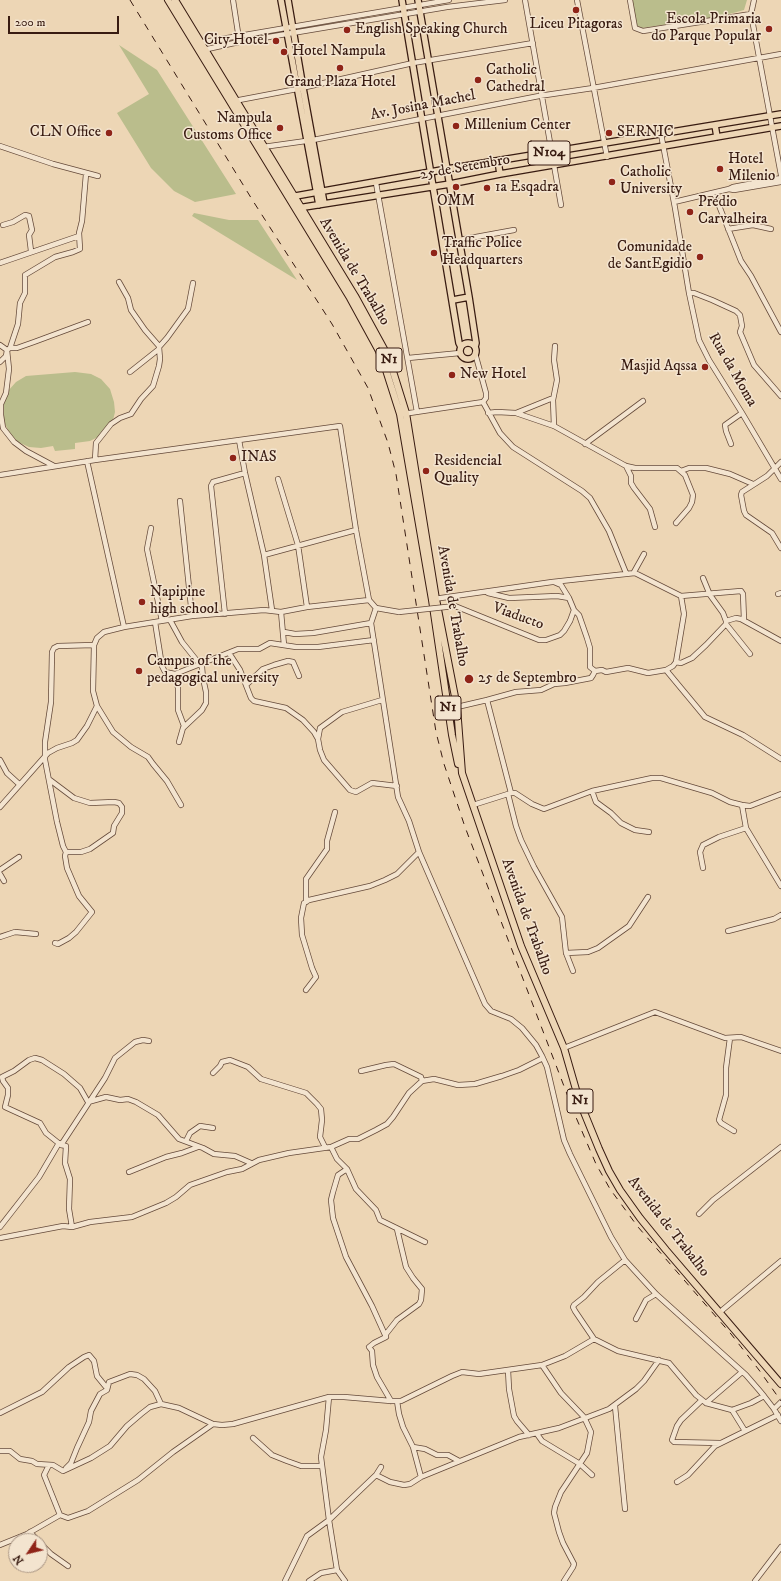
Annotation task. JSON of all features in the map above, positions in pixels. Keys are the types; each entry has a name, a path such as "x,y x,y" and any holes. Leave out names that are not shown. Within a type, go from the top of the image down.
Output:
{"highway":[{"name":"Avenida de Trabalho","path":"168,0 182,17 233,101 264,147 291,197"},
{"name":"Avenida de Trabalho","path":"175,0 182,17"},
{"name":"Avenida de Trabalho","path":"233,101 258,148 298,208 382,350 394,392 403,414 434,599 457,707 462,773"},
{"name":"Avenida de Trabalho","path":"434,599 438,642 452,735 458,762 521,946 564,1048 579,1100 609,1171 620,1190 666,1250 781,1384"}],"main road":[{"path":"281,0 300,88 322,204"},
{"path":"288,0 294,30 300,88"},
{"path":"402,0 459,343 463,357 468,359 473,357 476,343 460,240 419,6"},
{"name":"25 de Setembro","path":"319,192 376,183 447,169 781,114"},
{"path":"716,125 717,137"},
{"name":"25 de Setembro","path":"298,208 434,187 500,174 781,126"},
{"path":"498,161 500,174"},
{"name":"N104","path":"291,197 319,192"},
{"path":"453,300 469,297"},
{"path":"461,350 464,345 468,343 473,345 475,350"}],"street":[{"path":"233,0 239,42"},
{"path":"198,43 238,36 294,30 404,11 447,0 447,7"},
{"path":"419,6 447,7 469,2 505,0"},
{"path":"525,0 553,166 561,204"},
{"path":"577,0 606,157"},
{"path":"630,0 635,28 643,31 751,14"},
{"path":"754,0 751,14 781,175"},
{"path":"202,51 287,31"},
{"path":"233,101 412,63 533,43"},
{"name":"Av. Josina Machel","path":"258,148 781,54"},
{"name":"Rua da Moma","path":"661,134 698,340 781,479"},
{"path":"0,146 53,164 98,176"},
{"path":"0,362 6,356 18,324 20,303 25,293 25,274 55,257 80,249 79,236 82,221 86,174"},
{"path":"674,202 729,189 734,190 781,178"},
{"path":"746,186 781,182"},
{"path":"376,183 417,412"},
{"path":"714,193 741,261 751,276 781,332"},
{"path":"3,225 13,222 25,215 29,216 32,230 29,235 31,251"},
{"path":"728,230 753,225 771,229"},
{"path":"443,243 514,230"},
{"path":"0,262 79,236"},
{"path":"95,460 96,443 111,424 120,418 131,414 141,399 153,386 160,359 159,348 144,330 131,310 128,298 119,282"},
{"path":"130,372 159,348 188,309 193,283"},
{"path":"689,293 694,293 712,300 736,311 740,315 742,326 740,332 754,365 781,396"},
{"path":"0,345 12,349 88,322"},
{"path":"554,426 553,398 557,380 554,357 555,346"},
{"path":"9,349 9,376 6,393 1,404 1,419 3,428 14,442 26,451 54,466"},
{"path":"408,358 461,350"},
{"path":"475,350 486,393 486,398 483,402"},
{"path":"516,413 553,398"},
{"path":"586,444 643,401"},
{"path":"403,414 483,402"},
{"path":"483,402 500,433 513,447 582,491 590,498 609,531 626,573"},
{"path":"488,413 516,413 554,426 626,466 635,468 677,468 685,475 693,495 689,508 676,522"},
{"path":"731,444 725,424 742,413"},
{"path":"0,475 87,461 340,426 356,530 369,600 376,608 371,623 398,797 409,821 419,852 485,1004 491,1011 511,1019 522,1028 536,1045 543,1058 548,1074 564,1140 611,1237 625,1260 656,1294 742,1372 764,1396 781,1421"},
{"path":"239,440 264,555 272,610"},
{"path":"87,461 124,627"},
{"path":"781,462 775,469 742,492 741,495 746,515 772,533 781,548"},
{"path":"626,466 632,476 634,488 650,510 655,527"},
{"path":"681,471 689,468 706,468 730,474 753,484"},
{"path":"225,614 211,486 213,482 245,473"},
{"path":"278,479 298,545 307,607"},
{"path":"180,501 192,616"},
{"path":"150,528 146,549 162,621"},
{"path":"264,555 356,530"},
{"path":"644,554 634,572 681,596 710,595 740,590 743,592 744,620"},
{"name":"Viaducto","path":"434,599 634,572"},
{"path":"703,578 710,595 726,622 750,654"},
{"path":"552,582 561,586 569,598 574,610 579,615 589,643 590,667 595,671 602,670 606,672 628,668 648,673 666,670 673,666 676,662 684,614 681,596"},
{"path":"485,592 509,598 557,596 569,598"},
{"path":"181,805 168,781 154,764 148,757 131,747 113,732 97,706 93,691 94,645 97,638 104,632 124,627 192,616 272,610 281,612 307,607 369,600"},
{"name":"Viaducto","path":"376,608 399,612 455,606 539,640 554,638 564,631 574,610"},
{"path":"281,612 284,645"},
{"path":"676,662 681,663 692,658 706,645 726,622 736,618 744,620 781,642"},
{"path":"170,620 182,642 202,667 206,692 206,703 202,710 184,726 178,742"},
{"path":"156,622 162,666 165,672 175,674 241,648 259,649 270,643 296,647 318,647 374,640"},
{"path":"284,632 295,634 313,633 371,623"},
{"path":"55,943 58,944 69,938 76,932 92,912 79,896 65,861 66,852 57,822 45,757 51,702 52,652 54,648 58,646 94,645"},
{"path":"229,653 240,670 254,701 286,708 293,712 308,726 318,739"},
{"path":"246,685 263,669 288,661 293,662 299,676"},
{"path":"666,670 706,717 743,735 781,758"},
{"path":"457,707 516,692 541,690 554,684 591,678 595,671"},
{"path":"175,674 178,688 178,710 184,726"},
{"path":"382,700 342,712 320,728 318,739 324,760 350,790 356,792 372,783 397,786"},
{"path":"487,700 510,793 516,826 534,867 562,917 566,953 572,970"},
{"path":"0,807 19,784 52,750 77,740 87,726 97,706"},
{"path":"0,760 5,770 19,784"},
{"path":"473,805 510,793 516,793 532,804 544,809 592,791 642,779 661,778 712,793 730,802 742,805 750,806 781,794"},
{"path":"50,780 74,798 90,803 114,802 119,803 122,807 122,813 114,826 113,833 90,849 81,852 66,852"},
{"path":"592,791 596,802 621,823 635,830 649,832"},
{"path":"742,805 746,828 781,886"},
{"path":"306,990 316,977 302,935 302,918 304,903 306,902 306,878 327,849 327,841 335,812"},
{"path":"703,868 700,852 703,845 719,837 746,828"},
{"path":"306,902 309,900 370,886 386,880 397,874 419,852"},
{"path":"0,870 18,857"},
{"path":"0,874 4,881"},
{"path":"566,953 588,952 598,948 629,926 648,897"},
{"path":"728,932 774,919 781,915"},
{"path":"0,937 15,932 36,934"},
{"path":"564,1048 655,1012 725,1038 741,1038 781,1051"},
{"path":"730,1038 726,1068 726,1095 719,1120 721,1123 734,1131"},
{"path":"0,1226 39,1177 105,1078 115,1058 138,1041 149,1041"},
{"path":"72,1228 69,1209 70,1179 65,1162 66,1146 60,1144 46,1133 40,1123 6,1108 8,1088 2,1080 3,1076 14,1071 29,1060 37,1058 49,1064 72,1081 80,1088 88,1102"},
{"path":"0,1238 63,1226 72,1228 90,1222 132,1217 166,1203 190,1185 226,1172 242,1169 259,1160 289,1153 331,1147 349,1139 358,1139 387,1124 409,1093 422,1081 434,1079 458,1085 475,1084 519,1070 543,1058"},
{"path":"213,1073 222,1062 230,1060 241,1066 248,1067 261,1079 306,1093 321,1109 322,1120 320,1137 325,1147"},
{"path":"361,1071 394,1064 421,1076 422,1081"},
{"path":"88,1102 106,1097 120,1100 128,1099 136,1102 158,1115 179,1139 214,1154 235,1156 251,1164"},
{"path":"186,1141 190,1133 200,1126 213,1128"},
{"path":"130,1172 166,1157 198,1147"},
{"path":"331,1147 337,1159 347,1169 356,1189 376,1210 380,1220 425,1242"},
{"path":"698,1214 713,1200 781,1147"},
{"path":"347,1169 338,1175 333,1192 331,1200 333,1218 346,1257 372,1306 386,1337"},
{"path":"391,1402 377,1377 373,1365 372,1351 369,1347 386,1337 386,1334 396,1320 419,1304 422,1296 421,1286 413,1278 406,1266 397,1229"},
{"path":"625,1260 598,1282 573,1307 594,1339 618,1351 669,1363 696,1396 704,1401 732,1410 751,1403 764,1396"},
{"path":"720,1312 781,1261"},
{"path":"636,1319 646,1300 656,1294"},
{"path":"0,1451 10,1451 20,1458 32,1461 36,1464 53,1465 59,1469 65,1470 101,1453 116,1441 127,1426 141,1414 150,1407 161,1404 186,1411 213,1424 222,1425 233,1424 329,1396 391,1402 462,1372 479,1374 542,1365 565,1356 594,1339"},
{"path":"0,1413 42,1392 69,1367 89,1355 94,1360 97,1376 106,1387"},
{"path":"376,1475 390,1482 404,1485 410,1484 420,1477 459,1461 529,1435 560,1428 584,1417 615,1406 644,1381 659,1360"},
{"path":"542,1365 561,1393 584,1417 590,1427 591,1439 587,1453 561,1492 554,1507 558,1532 574,1564 564,1581"},
{"path":"508,1370 509,1389 514,1416 529,1435"},
{"path":"721,1443 674,1442 672,1440 681,1420 742,1372"},
{"path":"65,1470 71,1463 89,1422 91,1411 100,1394 107,1390 106,1387 109,1382 130,1374 137,1375 144,1379 155,1391 161,1404"},
{"path":"329,1396 326,1430 321,1457 337,1570 346,1581"},
{"path":"396,1401 403,1427 413,1447 420,1477"},
{"path":"774,1409 781,1402"},
{"path":"615,1406 625,1509"},
{"path":"732,1410 745,1431"},
{"path":"677,1482 688,1475 708,1452 721,1443 778,1415"},
{"path":"49,1465 44,1475 60,1515 68,1518 77,1516 107,1500 138,1480 173,1452 213,1424"},
{"path":"537,1434 542,1441 580,1464 592,1475"},
{"path":"253,1438 272,1454 287,1462 301,1466 322,1466"},
{"path":"413,1447 425,1449 437,1455 448,1455 459,1461"},
{"path":"285,1581 307,1536 329,1520 376,1475 382,1467"},
{"path":"0,1545 30,1532 60,1515"},
{"path":"754,1581 781,1547"},
{"path":"48,1551 68,1566"},
{"path":"309,1581 321,1573 337,1570"}],"green space":[{"path":"632,0 747,0 744,10 722,16 642,28 637,26"},
{"path":"119,45 157,70 236,194 195,202 174,191 151,168 117,113 149,94"},
{"path":"194,213 229,220 258,220 297,280 192,216"},
{"path":"75,372 91,374 101,379 110,389 115,412 112,424 102,435 90,441 75,443 75,449 55,451 53,446 41,448 29,447 18,442 10,434 4,422 2,412 3,401 8,391 16,382 26,376"}],"railway":[{"path":"130,0 253,201 332,324 368,388 388,443 396,474 436,732 444,764 465,827 575,1115 596,1164 610,1189 638,1227 731,1334 781,1401"}],"place":[{"name":"Liceu Pitagoras","path":"576,10"},
{"name":"Escola Primaria do Parque Popular","path":"769,29"},
{"name":"English Speaking Church","path":"347,30"},
{"name":"City Hotel","path":"276,41"},
{"name":"Hotel Nampula","path":"284,52"},
{"name":"Grand Plaza Hotel","path":"340,68"},
{"name":"Catholic Cathedral","path":"478,80"},
{"name":"Millenium Center","path":"456,126"},
{"name":"Nampula Customs Office","path":"280,128"},
{"name":"CLN Office","path":"109,133"},
{"name":"SERNIC","path":"609,133"},
{"name":"Hotel Milenio","path":"720,169"},
{"name":"Catholic University","path":"612,182"},
{"name":"OMM","path":"456,187"},
{"name":"1a Esqadra","path":"487,188"},
{"name":"Prédio Carvalheira","path":"690,212"},
{"name":"Traffic Police Headquarters","path":"434,253"},
{"name":"Comunidade de SantEgidio","path":"700,257"},
{"name":"Masjid Aqssa","path":"705,367"},
{"name":"New Hotel","path":"452,375"},
{"name":"INAS","path":"233,458"},
{"name":"Residencial Quality","path":"426,471"},
{"name":"Napipine high school","path":"142,602"},
{"name":"Campus of the pedagogical university","path":"139,671"},
{"name":"25 de Septembro","path":"469,679"}]}
